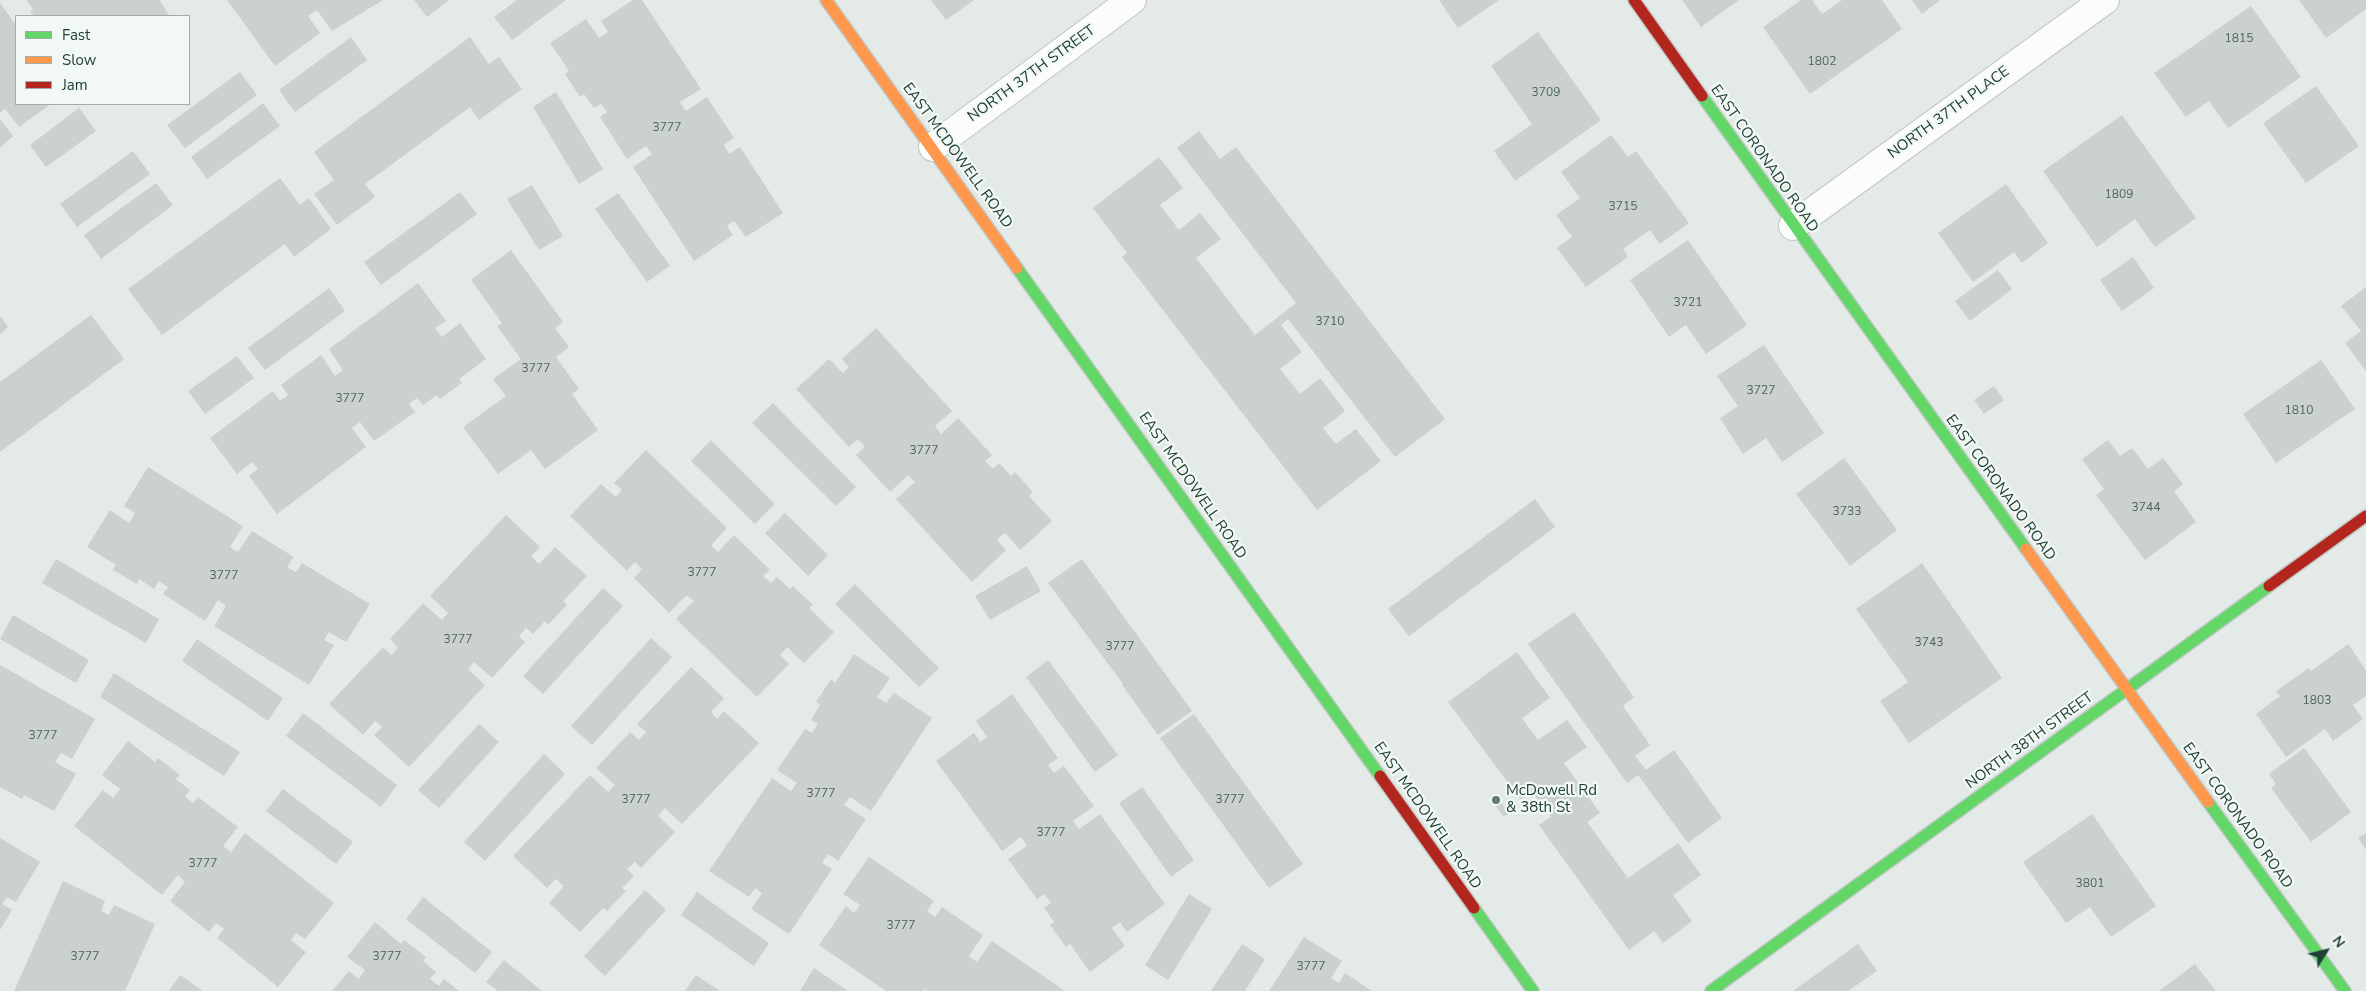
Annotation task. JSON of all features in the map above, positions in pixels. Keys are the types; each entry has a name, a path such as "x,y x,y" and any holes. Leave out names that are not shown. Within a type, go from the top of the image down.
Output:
{"street":[{"name":"EAST MCDOWELL ROAD","path":"826,0 933,147 1533,991"},
{"name":"NORTH 37TH STREET","path":"933,147 1132,0"},
{"name":"EAST CORONADO ROAD","path":"1634,0 1793,226 2345,991"},
{"name":"NORTH 37TH PLACE","path":"1793,226 2106,0"},
{"name":"NORTH 38TH STREET","path":"1711,991 2366,516"}],"building":[{"path":"26,0 159,0 169,15 33,15 30,11 33,9"},
{"path":"227,0 383,0 332,31 317,10 308,16 320,33 275,66"},
{"path":"414,0 449,0 427,17"},
{"path":"517,0 566,0 512,40 494,17"},
{"path":"633,0 642,0 701,89 680,102 686,111 707,97 734,138 724,145 729,154 740,147 783,213 746,237 734,221 727,226 733,235 694,261 633,167 652,154 646,146 627,159 600,117 607,112 601,104 594,108 584,94 580,97 565,74 569,71 550,43 586,19 599,38 608,32 601,21"},
{"path":"931,0 974,0 946,20"},
{"path":"1439,0 1499,0 1458,28"},
{"path":"1682,0 1739,0 1701,27"},
{"path":"1801,0 1812,0 1822,14 1842,0 1882,0 1902,29 1810,94 1763,27"},
{"path":"1912,0 1940,0 1922,14"},
{"path":"2299,0 2366,0 2366,9 2326,38"},
{"path":"0,3 15,24 15,105 50,105 19,127 5,109 0,113"},
{"path":"2251,6 2301,77 2228,128 2209,101 2186,117 2154,73"},
{"path":"1538,32 1601,120 1515,181 1494,151 1532,124 1491,66"},
{"path":"351,37 367,60 295,112 279,90"},
{"path":"470,37 489,64 499,57 522,89 479,120 470,107 365,184 375,197 337,225 314,194 334,180 314,152"},
{"path":"240,72 257,95 185,148 167,125"},
{"path":"2316,86 2359,146 2306,183 2263,123"},
{"path":"556,92 603,169 579,184 533,107"},
{"path":"263,103 280,126 207,179 191,157"},
{"path":"79,108 96,131 46,167 30,145"},
{"path":"2122,115 2196,218 2155,247 2135,219 2097,247 2043,171"},
{"path":"0,119 13,136 0,148"},
{"path":"1199,131 1220,159 1236,147 1445,419 1395,457 1288,319 1281,325 1302,352 1280,369 1300,394 1320,378 1345,411 1323,428 1336,444 1356,429 1381,461 1317,510 1122,257 1127,253 1093,208 1159,157 1183,188 1160,205 1179,230 1200,213 1221,239 1196,258 1255,335 1296,303 1177,148"},
{"path":"1611,135 1628,157 1636,151 1689,223 1660,244 1650,230 1623,249 1628,257 1586,287 1557,248 1572,237 1556,215 1580,198 1561,172"},
{"path":"133,151 150,174 77,227 60,204"},
{"path":"280,178 300,205 309,198 331,229 294,257 285,244 162,335 128,289"},
{"path":"156,183 173,205 101,259 84,235"},
{"path":"2006,184 2048,243 2022,263 2014,252 1973,282 1938,233"},
{"path":"532,185 563,236 539,250 507,199"},
{"path":"460,192 477,214 381,285 364,262"},
{"path":"618,193 670,266 647,282 595,209"},
{"path":"1688,240 1747,325 1706,354 1686,325 1669,337 1630,280"},
{"path":"511,250 563,322 555,328 569,347 556,357 579,389 572,394 598,430 545,469 531,450 498,474 463,427 506,396 493,379 521,359 497,326 502,323 471,280"},
{"path":"2133,257 2154,288 2122,311 2100,280"},
{"path":"1998,270 2012,289 1970,321 1955,301"},
{"path":"418,283 446,321 435,328 442,337 460,323 486,359 459,379 462,383 440,399 437,395 423,405 417,398 409,404 415,412 374,441 360,422 352,428 366,447 277,514 249,476 258,469 252,462 237,474 210,438 273,391 280,401 288,395 281,385 321,355 335,376 343,370 329,349"},
{"path":"2366,287 2366,371 2345,343 2361,331 2341,306"},
{"path":"329,288 345,311 265,370 248,348"},
{"path":"91,315 124,359 0,452 0,382"},
{"path":"0,316 8,327 0,334"},
{"path":"876,328 952,411 935,426 941,434 958,418 992,455 985,461 993,469 999,463 1011,476 1015,472 1033,492 1029,496 1052,521 1020,550 1005,533 997,540 1006,550 972,582 896,499 915,482 908,475 890,492 856,455 865,447 858,439 849,447 796,389 829,359 843,373 849,367 842,359"},
{"path":"1764,345 1824,433 1782,462 1766,438 1743,454 1720,418 1738,406 1717,376"},
{"path":"237,356 254,378 205,414 188,391"},
{"path":"2321,360 2355,409 2276,463 2243,414"},
{"path":"1994,386 2004,400 1984,414 1974,400"},
{"path":"773,403 856,487 836,506 752,423"},
{"path":"711,440 775,504 755,524 691,461"},
{"path":"2108,440 2120,456 2132,448 2148,469 2163,458 2183,484 2174,491 2196,522 2145,560 2096,495 2104,489 2082,459"},
{"path":"646,450 727,528 711,545 718,552 734,535 770,570 763,576 771,583 777,577 790,589 793,586 813,605 809,608 834,632 804,663 787,647 780,655 789,664 757,697 676,619 694,601 687,595 669,613 634,578 642,569 635,562 627,571 570,516 601,484 616,497 622,490 614,483"},
{"path":"1844,458 1897,530 1850,566 1796,494"},
{"path":"148,467 243,526 230,547 238,552 252,531 294,557 287,567 296,572 302,563 370,604 346,642 329,632 324,640 334,645 309,685 214,626 226,606 218,600 205,621 163,594 168,587 159,581 154,589 139,579 137,584 113,570 116,565 87,547 110,510 129,523 135,513 124,506"},
{"path":"1535,499 1555,527 1409,636 1388,609"},
{"path":"785,513 828,555 808,576 765,533"},
{"path":"506,515 540,547 531,556 539,564 555,547 587,576 563,601 567,605 548,625 545,621 533,634 526,628 519,636 525,642 492,678 474,662 468,669 485,685 409,767 374,735 382,727 375,721 363,735 329,704 383,647 391,655 398,648 390,639 423,603 442,620 448,613 430,596"},
{"path":"56,559 159,619 146,643 42,583"},
{"path":"1082,559 1192,711 1158,735 1123,684 1048,583"},
{"path":"1922,563 2002,678 1909,743 1880,701 1908,682 1856,609"},
{"path":"1027,566 1041,591 990,620 975,596"},
{"path":"855,584 939,668 919,687 835,604"},
{"path":"603,588 623,606 543,694 523,676"},
{"path":"1574,612 1634,697 1623,706 1650,745 1635,756 1646,770 1674,750 1722,818 1688,843 1638,775 1627,783 1528,644"},
{"path":"13,615 89,660 76,683 0,639"},
{"path":"651,638 672,657 592,745 571,726"},
{"path":"197,639 283,698 268,721 182,661"},
{"path":"2348,644 2366,670 2366,696 2353,705 2363,719 2333,741 2325,729 2286,757 2256,714 2280,696 2276,691 2309,668 2311,671"},
{"path":"1517,652 1550,698 1522,718 1538,740 1567,720 1587,747 1564,763 1600,813 1587,822 1628,878 1678,843 1701,875 1673,895 1692,921 1663,943 1654,931 1629,950 1539,825 1551,817 1532,792 1521,800 1448,702"},
{"path":"854,654 890,678 877,697 886,703 894,693 932,718 871,811 850,797 844,805 866,819 838,861 828,854 822,863 832,869 789,934 751,909 762,893 755,888 749,897 709,871 772,778 791,791 797,783 777,770 805,729 812,733 818,724 811,720 820,705 816,702 831,679 835,683"},
{"path":"1048,660 1118,755 1095,772 1026,677"},
{"path":"0,665 95,719 72,759 61,753 55,762 76,774 54,811 24,795 22,799 0,787"},
{"path":"691,667 724,698 711,712 717,719 724,711 759,743 682,824 665,808 658,816 675,832 641,868 635,862 627,869 634,876 622,888 626,891 607,911 603,908 580,932 549,903 564,886 556,879 547,888 513,856 590,775 608,792 615,785 596,768 630,732 639,740 646,732 637,724"},
{"path":"114,673 240,752 224,776 100,697"},
{"path":"1012,694 1058,758 1048,765 1054,773 1064,766 1094,806 1073,821 1079,829 1100,814 1165,904 1127,932 1120,922 1112,928 1125,946 1090,972 1070,944 1066,947 1050,925 1054,922 1044,908 1051,903 1044,894 1037,899 1008,859 1027,846 1021,837 1002,851 936,761 974,733 980,742 987,737 976,721"},
{"path":"303,713 397,785 381,807 286,736"},
{"path":"1194,714 1303,864 1269,888 1160,738"},
{"path":"479,724 499,742 439,808 418,790"},
{"path":"128,741 155,762 158,758 180,775 176,779 190,790 185,797 193,803 198,797 238,827 223,846 231,852 245,833 334,903 305,939 296,933 291,940 306,952 278,987 217,938 224,929 216,923 209,932 170,901 185,882 178,875 162,895 74,826 103,790 113,798 120,789 102,775"},
{"path":"2304,748 2351,812 2311,842 2271,788 2276,784 2269,774"},
{"path":"544,754 565,774 485,861 464,842"},
{"path":"1142,787 1194,860 1171,877 1119,803"},
{"path":"283,789 353,842 336,864 266,811"},
{"path":"1496,796 1509,813 1504,817 1491,800"},
{"path":"2092,814 2156,906 2111,937 2090,907 2066,923 2023,862"},
{"path":"2366,833 2366,850 2358,838"},
{"path":"0,838 40,862 16,902 7,897 2,904 12,910 0,930"},
{"path":"869,857 934,901 927,911 935,917 942,907 983,935 969,956 977,962 992,941 1065,991 928,991 925,989 923,991 886,991 819,945 846,906 854,913 860,905 843,894"},
{"path":"63,881 105,901 101,911 109,915 114,905 155,924 125,991 14,991"},
{"path":"645,890 666,910 605,976 584,956"},
{"path":"697,892 769,943 754,966 681,915"},
{"path":"1189,894 1212,909 1168,980 1145,965"},
{"path":"423,897 492,952 475,973 406,919"},
{"path":"375,922 401,944 404,940 426,957 423,961 436,972 430,979 439,986 444,979 459,991 332,991 349,971 359,979 365,970 347,957"},
{"path":"1304,937 1342,961 1331,978 1339,983 1345,973 1372,991 1269,991"},
{"path":"1242,944 1265,959 1245,991 1211,991"},
{"path":"1858,944 1877,971 1848,991 1793,991"},
{"path":"504,960 542,991 498,991 486,982"},
{"path":"2195,964 2216,991 2159,991"},
{"path":"814,968 848,991 800,991"},
{"path":"180,975 203,991 169,991"},
{"path":"696,975 720,991 685,991"}],"traffic: fast":[{"path":"1702,96 2026,549"},
{"path":"1017,268 1380,776"},
{"path":"1711,991 2269,586"},
{"path":"2208,802 2345,991"},
{"path":"1474,908 1533,991"}],"traffic: slow":[{"path":"826,0 1017,268"},
{"path":"2026,549 2208,802"}],"traffic: jam":[{"path":"1634,0 1702,96"},
{"path":"2269,586 2366,516"},
{"path":"1380,776 1474,908"}],"place":[{"name":"McDowell Rd & 38th St","path":"1496,800"}]}
